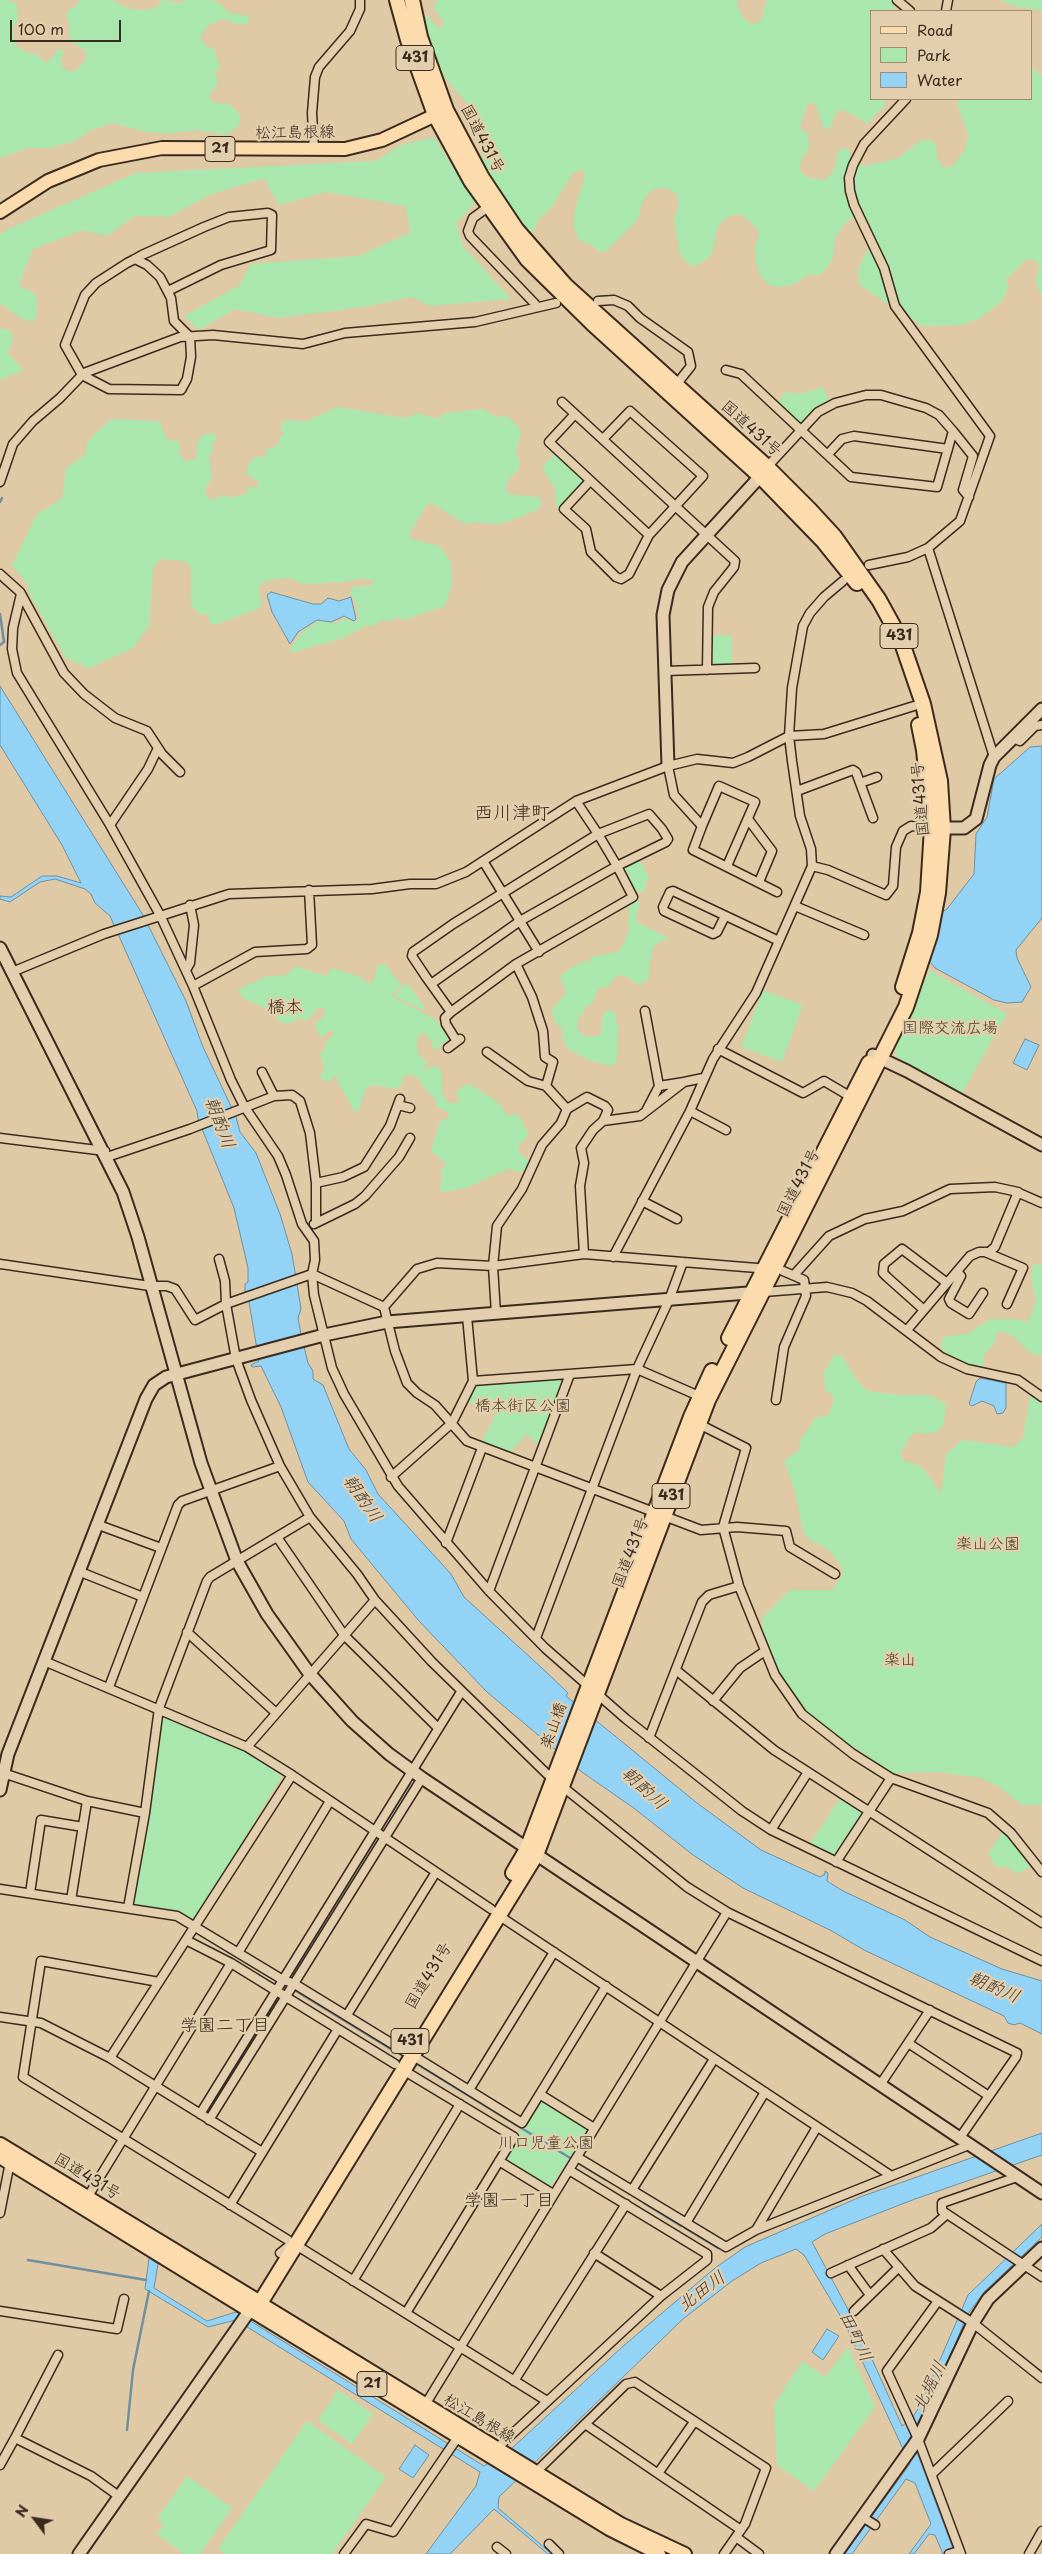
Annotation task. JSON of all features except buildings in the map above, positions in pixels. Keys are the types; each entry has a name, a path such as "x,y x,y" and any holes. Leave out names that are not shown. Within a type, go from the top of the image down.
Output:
{"highway":[{"name":"国道431号","path":"397,0 408,40 441,113 458,159 488,207 527,259 560,292 834,536 879,600 901,640 923,704 934,748 938,828 920,933 901,994 877,1057 758,1292 699,1396 659,1514 590,1696"},
{"name":"国道431号","path":"412,0 441,113 516,229 566,286 676,385 764,472 850,573 871,604 904,672 924,750 938,828"},
{"name":"国道431号","path":"659,1514 758,1292 851,1097 877,1057"},
{"name":"楽山橋","path":"560,1776 590,1696"},
{"name":"国道431号","path":"254,2304 532,1852 560,1776"},
{"name":"国道431号","path":"0,2145 87,2198 158,2248"},
{"name":"国道431号","path":"5,2159 254,2304"},
{"name":"国道431号","path":"254,2304 280,2253 292,2243"}],"main road":[{"name":"松江島根線","path":"0,212 48,181 99,160 162,148 345,149 382,140 441,113"},
{"name":"松江島根線","path":"254,2304 425,2405 609,2529 659,2554"},
{"name":"松江島根線","path":"254,2304 453,2445 497,2453"},
{"name":"松江島根線","path":"530,2474 621,2524 685,2554"}],"street":[{"path":"314,150 312,113 315,77 319,67 350,31 360,9 360,0"},
{"path":"897,0 909,10"},
{"path":"869,565 908,556 928,548 960,521 990,436 895,306 884,268 854,205 850,191 849,178 853,165 864,144 905,100"},
{"path":"488,207 473,218 468,231 470,236 537,306"},
{"path":"135,259 153,269 168,291 174,321 190,337 189,368 181,390 109,390 82,375 65,345 85,295 96,283 135,259 229,217 268,213 272,215 271,250 221,265 168,291"},
{"path":"598,301 614,300 628,306 640,318 688,352 691,366 676,385"},
{"path":"0,482 13,444 33,421 60,398 82,375 109,362 180,337 213,335 303,344 345,334 475,322 556,303"},
{"path":"726,370 741,374 851,476 937,487 953,431"},
{"path":"702,826 674,795 668,766 663,615 668,590 682,562 818,412 835,403 866,396 881,395 926,408 939,415 973,456 963,490 969,497"},
{"path":"562,402 677,506 736,563 714,592 708,607 707,670"},
{"path":"590,481 564,509 586,529 591,552 616,577 624,578 629,574 649,535 702,476 630,410 603,439"},
{"path":"575,414 549,442 649,535"},
{"path":"828,454 842,439 854,436 948,448"},
{"path":"928,548 994,757"},
{"path":"0,574 8,579 21,594 64,672 84,694 114,718 148,731 158,748 180,772"},
{"path":"613,1257 690,1111 718,1049 756,993 812,866 811,849 800,816 789,736 792,688 803,626 810,613 824,597 843,581"},
{"path":"21,594 13,628 12,649 17,673 110,825 186,970 242,1108 278,1156 302,1224 314,1241 315,1260 312,1274 318,1314 318,1336 344,1394 391,1477 489,1591 590,1696 650,1738 698,1779 771,1830 1042,1961"},
{"path":"665,671 755,668"},
{"path":"12,972 104,934 229,894 372,889 410,884 436,884 451,880 576,801 668,766 697,759 733,762 748,757 789,736 824,734 914,706"},
{"path":"812,866 828,870 886,895 893,886 896,847 902,831 911,826 964,828 976,819 990,765 994,757 1042,709"},
{"path":"1013,738 1020,741 1035,726 1042,725"},
{"path":"110,825 148,769 158,748"},
{"path":"797,791 853,770 856,772 873,818"},
{"path":"860,784 877,777"},
{"path":"727,866 755,802 719,786 693,850 777,892"},
{"path":"448,1048 458,1040 446,1024 445,1018 451,1012 516,964 633,897 598,834 576,801"},
{"path":"431,984 520,921 617,866 666,842 668,839 662,829 654,818 646,814 598,834 502,892 413,952 412,956 431,984 451,1012"},
{"path":"748,819 772,851 759,882"},
{"path":"483,861 539,952"},
{"path":"193,986 255,952 307,949 312,945 309,890"},
{"path":"725,916 717,932 713,934 664,911 663,907 670,892 673,891 779,941"},
{"path":"186,970 190,963 194,925 190,906"},
{"path":"795,906 864,935"},
{"path":"0,948 106,1154 132,1216 150,1286 211,1493 237,1561 267,1614 310,1673 348,1716 422,1778 696,1964 1042,2194"},
{"path":"516,964 532,997 543,1031 545,1057 553,1062 546,1086"},
{"path":"645,1011 659,1086 645,1113"},
{"path":"718,1049 804,1093 824,1081 851,1097"},
{"path":"488,1052 528,1081 546,1086 567,1109"},
{"path":"877,1057 1042,1145"},
{"path":"262,1072 274,1096"},
{"path":"659,1086 704,1078"},
{"path":"603,1121 636,1118 684,1082"},
{"path":"0,1138 106,1154 190,1129 274,1096 292,1095 300,1101 310,1133 316,1183 316,1222"},
{"path":"496,1314 493,1266 497,1226 522,1189 542,1144 561,1124 567,1109 582,1098 589,1097 608,1109 603,1121 593,1130 581,1148 584,1163 580,1186 584,1254"},
{"path":"316,1183 343,1177 364,1167 382,1142 399,1102 410,1108"},
{"path":"690,1111 726,1130"},
{"path":"307,1230 316,1222 354,1204 366,1196 399,1157 410,1138"},
{"path":"794,1275 829,1236 865,1219 909,1209 950,1189 1002,1187 1042,1203"},
{"path":"985,1252 998,1244 1019,1194"},
{"path":"642,1201 677,1219"},
{"path":"924,1310 885,1275 884,1264 902,1249 947,1283"},
{"path":"907,1330 970,1256 979,1252 985,1252 1023,1268 1007,1304"},
{"path":"384,1307 413,1272 420,1267 436,1263 493,1266 584,1254 757,1268"},
{"path":"219,1259 225,1281 226,1304 241,1357 280,1466 310,1517 357,1574 375,1600 461,1692 547,1774 560,1776 568,1791 687,1887 726,1912 1017,2053 959,2138"},
{"path":"536,1638 636,1368 669,1300 683,1262"},
{"path":"0,1264 175,1289 195,1320 236,1300 312,1274 384,1307"},
{"path":"776,1400 784,1347 806,1296 804,1280 783,1271"},
{"path":"957,1271 961,1276 949,1299 951,1303 969,1314 983,1293"},
{"path":"0,1790 1,1773 8,1754 146,1399 154,1385 166,1376 318,1336 387,1322 827,1287 852,1293 907,1330 941,1357 968,1369 1018,1380 1042,1397"},
{"path":"384,1307 396,1356 407,1383 417,1393 435,1405 467,1441 591,1490 701,1530 723,1527 764,1527 786,1530 790,1547 835,1574"},
{"path":"391,1477 452,1423 473,1381 467,1316"},
{"path":"473,1381 636,1368 699,1396"},
{"path":"489,1591 570,1374"},
{"path":"699,1424 746,1448 723,1527 739,1586 775,1675 802,1714 853,1754 891,1778 983,1809 1005,1826 1042,1872"},
{"path":"446,1543 482,1448"},
{"path":"109,1687 178,1505 280,1466"},
{"path":"128,1908 159,1708 207,1581 210,1576 310,1517"},
{"path":"96,1524 161,1548"},
{"path":"277,1537 344,1635 438,1728"},
{"path":"78,1571 143,1597"},
{"path":"650,1738 704,1599 739,1586"},
{"path":"246,1747 375,1600"},
{"path":"187,1632 275,1712"},
{"path":"713,1701 740,1668 765,1651"},
{"path":"44,1661 159,1708 246,1747 375,1830 494,1912 890,2175"},
{"path":"676,1670 765,1744 1042,1923"},
{"path":"200,2114 461,1692"},
{"path":"771,1830 808,1772"},
{"path":"1,1773 87,1801 144,1813"},
{"path":"110,2058 292,1775"},
{"path":"209,2120 422,1778"},
{"path":"836,1862 891,1778"},
{"path":"71,1900 87,1801"},
{"path":"238,1953 330,1801"},
{"path":"30,1893 41,1820 83,1827"},
{"path":"347,2015 436,1872"},
{"path":"0,1889 177,1916 283,1980 293,1983 347,2015 522,2123 541,2095 606,1986"},
{"path":"425,2405 726,1912"},
{"path":"186,1940 276,1991 514,2137 406,2313"},
{"path":"469,2090 554,1952"},
{"path":"158,1982 41,1961 23,2077 122,2140 548,2401"},
{"path":"87,2198 231,1964"},
{"path":"880,2085 930,2010"},
{"path":"0,2017 32,2020 110,2058 262,2152"},
{"path":"230,2205 338,2029"},
{"path":"908,2043 989,2096"},
{"path":"632,2190 714,2058"},
{"path":"686,2223 765,2092"},
{"path":"541,2095 594,2128"},
{"path":"353,2281 460,2104"},
{"path":"756,2230 818,2128"},
{"path":"574,2162 632,2190 726,2247 756,2230 890,2175 972,2148"},
{"path":"0,2213 5,2159"},
{"path":"500,2162 554,2194"},
{"path":"497,2453 548,2401 661,2296 707,2260 707,2254 626,2204 574,2162"},
{"path":"1014,2176 942,2203 942,2210 1042,2277"},
{"path":"514,2381 626,2204"},
{"path":"830,2273 931,2228 948,2214"},
{"path":"837,2554 869,2521 906,2458 970,2322 988,2299 1021,2264 1042,2248"},
{"path":"883,2249 915,2286 970,2322 1041,2373"},
{"path":"594,2253 661,2296"},
{"path":"848,2265 870,2295"},
{"path":"854,2311 899,2267"},
{"path":"0,2312 117,2329 124,2299"},
{"path":"938,2301 887,2371 932,2474 956,2553"},
{"path":"80,2554 254,2304"},
{"path":"0,2465 58,2355"},
{"path":"530,2474 626,2384 635,2382 766,2468 741,2530 724,2554"},
{"path":"932,2474 1008,2401"},
{"path":"658,2472 694,2422"},
{"path":"585,2424 741,2530"},
{"path":"15,2438 91,2476 120,2497"},
{"path":"344,2554 366,2524 394,2532 453,2445"},
{"path":"1029,2554 1042,2531"},
{"path":"736,2537 759,2554"},
{"path":"548,2544 558,2554"},
{"path":"497,2547 506,2554"}],"green space":[{"path":"0,0 8,0 17,4 18,18 13,29 15,44 23,51 37,55 47,63 59,49 64,52 61,59 63,69 74,72 85,61 87,52 70,41 69,22 66,14 80,0 112,0 129,9 145,10 156,8 162,0 183,3 184,0 211,0 222,5 228,13 245,15 250,18 247,24 236,24 223,19 209,25 201,35 204,45 214,49 220,68 215,72 218,81 216,88 212,90 209,96 212,102 228,104 236,110 240,117 239,125 227,135 197,130 172,133 146,132 113,123 91,130 75,141 49,148 28,148 0,158"},
{"path":"440,0 738,0 737,5 743,18 750,23 757,24 762,19 764,6 768,0 893,0 895,2 893,10 870,10 870,100 886,100 884,106 867,124 847,111 839,110 834,116 832,125 827,130 823,127 816,105 810,102 806,106 800,128 808,134 809,148 801,160 800,172 809,178 826,180 834,170 838,151 844,148 848,150 857,164 864,166 899,158 920,141 931,140 936,145 937,157 943,168 953,166 965,150 968,135 957,103 959,100 1032,100 1032,68 1042,76 1042,295 1038,290 1036,278 1040,265 1034,260 1027,259 1007,278 1008,287 1002,301 979,319 960,325 922,326 906,314 900,306 886,303 859,284 858,269 874,237 861,218 850,219 843,225 835,239 833,257 826,269 818,276 810,274 795,284 783,287 771,286 761,277 756,263 755,248 759,232 750,221 739,214 731,215 724,220 717,229 712,254 701,263 692,266 685,261 679,251 674,219 678,208 677,195 669,189 663,188 654,189 644,198 637,221 605,252 599,252 594,246 579,240 574,227 574,213 585,175 581,169 572,174 553,205 539,219 535,229 527,233 490,182 483,164 478,123 472,109 433,64 421,15 427,16 439,28 443,26 443,21 434,9 434,3"},
{"path":"1000,0 1042,0 1042,11 1014,6"},
{"path":"434,137 475,203 456,223 463,246 511,299 430,306 411,297 369,306 278,318 235,309 199,330 184,316 240,285 251,264 359,256 411,232 405,206 326,192 279,205 264,178 210,195 169,217 134,216 107,236 83,230 33,249 19,283 22,288 33,292 37,299 37,315 33,322 23,319 0,303 0,235 4,231 136,173 376,161 399,146"},
{"path":"0,329 10,330 13,341 7,352 23,370 0,380"},
{"path":"823,387 829,401 800,422 794,419 777,403 786,392 800,394"},
{"path":"337,407 406,418 418,413 438,419 445,413 482,409 496,417 507,416 518,426 521,433 515,453 520,460 518,471 509,478 506,486 508,494 538,497 542,502 537,510 507,522 496,524 477,522 468,524 458,520 432,503 427,504 409,535 411,539 439,546 451,562 452,585 445,606 404,620 397,617 391,621 381,620 375,626 367,625 343,638 291,653 290,649 301,633 318,621 337,623 345,618 352,622 358,620 357,605 350,593 352,587 373,585 373,581 362,578 344,582 303,584 289,578 263,582 258,589 262,604 258,609 217,624 211,624 207,614 200,614 191,605 191,567 184,561 160,559 153,568 149,626 133,648 89,668 66,658 31,597 27,583 12,565 37,514 62,499 66,468 85,455 87,442 111,419 157,421 161,424 169,441 177,440 180,443 179,451 182,459 186,461 196,459 198,439 205,434 212,433 217,437 212,446 213,451 209,455 212,478 205,490 205,495 211,500 224,495 232,498 249,492 247,486 256,488 259,486 258,481 247,475 248,465 254,457 265,457 267,455 265,451 279,444 279,438 284,435 281,426 283,422 292,420 305,422"},
{"path":"555,453 583,479 582,483 559,508 556,507 555,489 542,467"},
{"path":"732,635 732,665 713,666 709,664 709,636"},
{"path":"639,859 650,879 645,882 646,887 641,893 634,890 622,869"},
{"path":"636,901 640,902 636,918 637,922 670,939 662,940 652,949 648,980 639,985 625,976 617,975 610,985 597,989 593,1003 585,1007 584,1012 579,1016 577,1029 584,1036 599,1036 602,1031 602,1019 605,1012 611,1010 616,1014 616,1022 619,1026 618,1051 616,1063 610,1066 589,1060 568,1049 563,1040 563,1029 556,1024 551,1011 566,993 560,976 572,967 585,961 590,963 591,957 618,952 628,932 629,905"},
{"path":"378,964 385,964 401,985 391,996 436,1020 449,1039 436,1050 432,1048 434,1044 423,1032 418,1037 417,1044 418,1054 428,1063 424,1066 426,1070 435,1065 442,1072 442,1092 447,1102 456,1103 460,1100 456,1094 460,1087 470,1084 499,1103 507,1115 519,1115 529,1135 517,1147 519,1153 531,1162 523,1172 508,1169 466,1188 442,1192 439,1190 443,1178 441,1170 447,1164 431,1151 440,1121 448,1118 448,1112 437,1107 435,1098 425,1090 420,1080 411,1074 404,1076 400,1087 396,1089 374,1085 366,1088 358,1113 353,1109 337,1081 338,1076 334,1076 328,1082 322,1080 321,1075 325,1067 320,1054 327,1046 322,1043 327,1042 334,1033 332,1030 319,1038 320,1035 315,1028 316,1023 321,1020 325,1011 322,1007 318,1008 307,1021 301,1018 288,1024 279,1021 273,1012 243,998 237,990 267,976 287,975 295,966 326,976 332,968 361,977 368,983 373,982"},
{"name":"国際交流広場","path":"929,970 1007,1014 961,1095 901,1062 894,1051"},
{"path":"403,985 409,985 425,1008 423,1010 394,996"},
{"path":"763,990 803,1005 782,1062 741,1047"},
{"path":"1042,1264 1042,1355 1035,1355 1014,1337 1003,1331 996,1334 994,1344 983,1356 984,1366 972,1366 951,1357 940,1347 944,1337 969,1333 990,1319 1017,1319 1028,1322 1036,1301 1031,1276 1033,1265"},
{"name":"楽山","path":"834,1355 841,1355 858,1382 868,1391 899,1395 928,1395 940,1400 947,1406 943,1425 937,1432 925,1434 916,1432 909,1438 900,1454 904,1461 924,1469 941,1494 946,1454 962,1440 1014,1447 1023,1438 1030,1396 1042,1395 1042,1805 1022,1805 999,1787 981,1778 938,1772 893,1773 875,1765 861,1751 834,1736 806,1715 781,1679 762,1634 763,1617 790,1590 832,1590 843,1574 842,1567 829,1550 807,1538 803,1531 795,1491 784,1461 800,1449 799,1442 815,1419 820,1416 827,1416 830,1412 834,1400 833,1395 826,1391 823,1375"},
{"name":"橋本街区公園","path":"562,1378 564,1380 539,1445 526,1434 509,1454 481,1443 496,1414 467,1401 478,1385"},
{"path":"161,1718 168,1718 244,1750 282,1776 194,1923 178,1913 136,1906 132,1902"},
{"path":"841,1797 863,1812 834,1857 809,1845"},
{"path":"1004,1829 1026,1855 1024,1858 1030,1867 1018,1874 1004,1865 1002,1869 990,1861 992,1857 988,1854"},
{"name":"川口児童公園","path":"540,2100 543,2100 586,2127 587,2130 550,2188 504,2158"},
{"path":"848,2347 875,2407 814,2491 777,2465 774,2405 802,2361 825,2377"},
{"path":"338,2390 373,2414 352,2444 318,2420"},
{"path":"307,2421 386,2477 332,2554 225,2554 218,2549"},
{"path":"187,2476 232,2508 200,2554 184,2554 157,2534 164,2524 157,2519"}],"water":[{"path":"271,592 313,604 321,604 328,598 339,601 351,597 356,619 354,621 344,616 331,622 317,620 298,632 290,644 272,612 267,595"},
{"name":"朝酌川","path":"0,686 143,915 186,1001 203,1047 236,1117 240,1132 256,1153 280,1214 292,1254 301,1309 298,1318 308,1363 313,1371 313,1379 323,1385 349,1449 366,1470 378,1494 451,1574 464,1597 568,1693 566,1696 697,1803 761,1850 820,1877 825,1874 825,1871 828,1873 827,1881 843,1891 905,1920 930,1937 1002,1969 1042,1981 1042,2034 1020,2023 1014,2025 1008,2023 1004,2016 864,1950 830,1930 743,1888 693,1855 635,1809 582,1772 487,1692 419,1621 351,1539 344,1521 308,1482 281,1407 261,1366 252,1367 251,1365 259,1361 249,1302 245,1293 245,1284 248,1282 248,1268 234,1208 198,1119 197,1111 110,916 95,903 91,894 85,889 55,879 40,882 10,902 0,899 0,896 11,897 42,876 57,876 81,883 62,845 0,745"},
{"path":"1042,746 1042,918 1016,950 1017,958 1031,987 1022,1002 1007,1003 994,1000 935,968 930,962 942,912 947,909 974,874 976,834 987,817 994,779 1030,747"},
{"path":"1025,1039 1039,1045 1027,1070 1013,1063"},
{"path":"980,1378 1006,1383 1006,1408 1003,1413 997,1414 994,1406 982,1401 972,1406 969,1404 976,1382"},
{"path":"1042,2133 1042,2155 915,2199 825,2234 812,2242 858,2328 902,2426 912,2418 920,2406 968,2295 1042,2224 1042,2237 985,2291 967,2315 938,2388 908,2441 918,2455 955,2554 943,2554 935,2535 929,2534 914,2554 909,2554 931,2524 915,2483 906,2479 852,2554 844,2554 910,2464 844,2322 804,2255 796,2249 761,2263 732,2281 683,2319 499,2497 498,2508 552,2554 548,2554 494,2509 450,2554 426,2554 476,2486 480,2472 236,2320 208,2327 145,2289 149,2258 158,2264 154,2288 207,2321 236,2312 484,2466 511,2449 621,2348 715,2268 745,2247 860,2197"},
{"path":"827,2329 839,2336 823,2360 812,2352"},
{"path":"415,2445 429,2455 413,2478 399,2469"}],"waterway":[{"path":"0,502 2,498"},
{"path":"0,614 4,642 0,645"},
{"path":"292,1974 410,1783"},
{"path":"296,1991 394,2051"},
{"path":"207,2113 278,1997"},
{"path":"417,2064 606,2180"},
{"path":"644,2203 681,2226"},
{"path":"685,2228 718,2248"},
{"path":"28,2260 146,2280"},
{"path":"127,2430 133,2370 149,2291"}],"district":[{"name":"西川津町","path":"512,814"},
{"name":"橋本","path":"285,1008"},
{"name":"学園二丁目","path":"225,2026"},
{"name":"学園一丁目","path":"509,2201"}],"park label":[{"name":"楽山公園","path":"988,1545"}],"water label":[{"name":"北田川","path":"702,2292"},
{"name":"田町川","path":"855,2337"},
{"name":"北堀川","path":"930,2387"}]}
